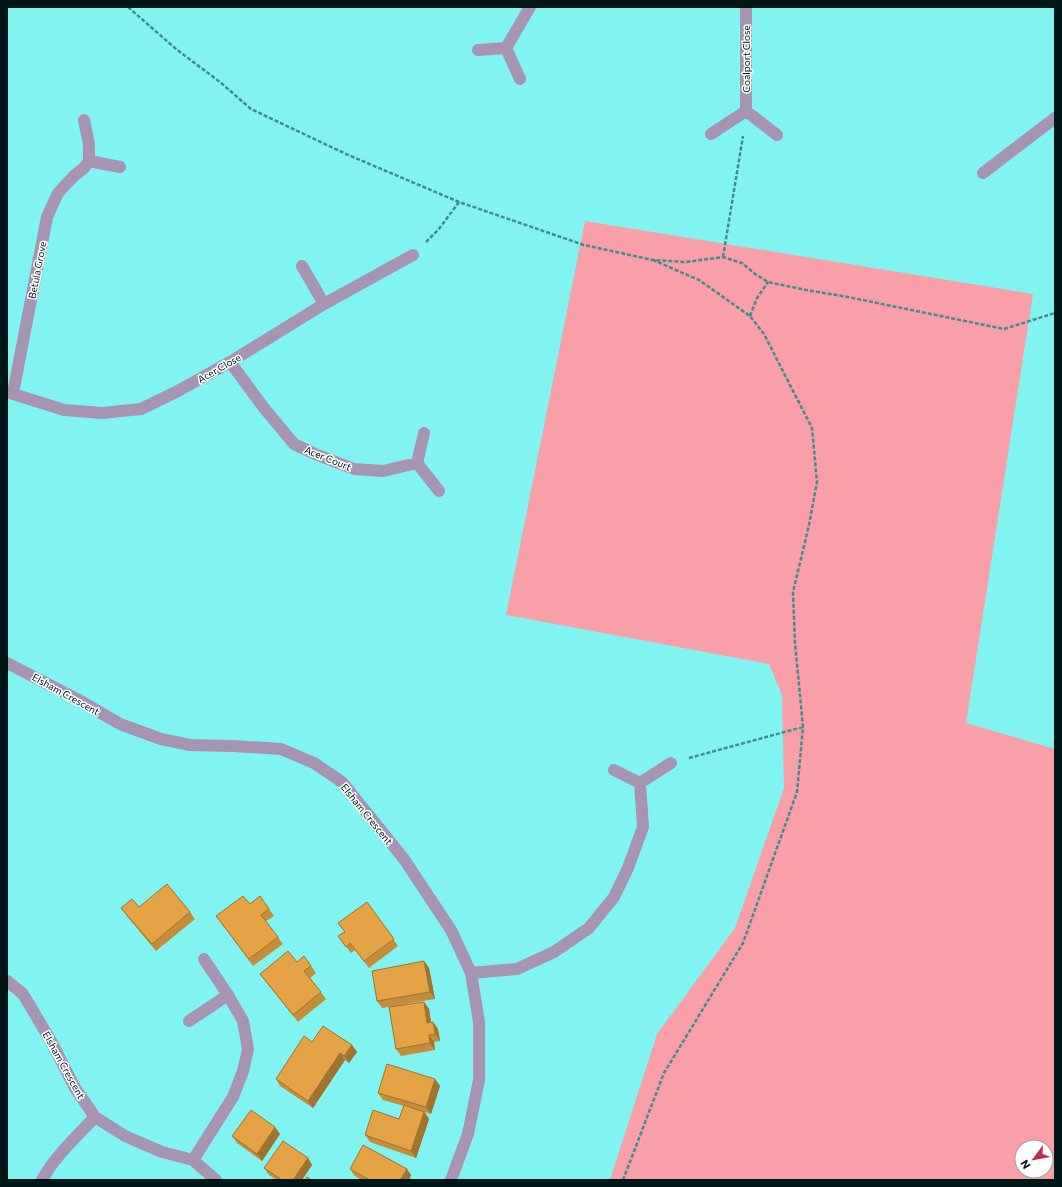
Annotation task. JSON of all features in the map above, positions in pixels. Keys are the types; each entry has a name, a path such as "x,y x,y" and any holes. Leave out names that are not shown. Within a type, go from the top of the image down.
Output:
{"street":[{"path":"506,48 530,7"},
{"name":"Coalport Close","path":"746,7 746,112"},
{"path":"478,50 506,48"},
{"path":"506,48 520,79"},
{"path":"711,134 746,112 777,135"},
{"path":"983,173 1055,118"},
{"path":"84,120 89,144 89,161 120,167"},
{"name":"Betula Grove","path":"10,393 47,217 58,193 84,168 89,161"},
{"name":"Acer Close","path":"10,393 64,410 102,413 141,409 176,392 230,362 324,304 413,255"},
{"path":"302,266 324,304"},
{"name":"Acer Court","path":"230,362 264,408 294,444 354,469 383,471 417,463"},
{"path":"424,432 417,463 440,491"},
{"name":"Elsham Crescent","path":"7,663 77,699 120,724 161,739 190,745 281,749 314,763 342,782 408,866 451,930 471,973 480,1022 479,1080 468,1134 451,1180"},
{"path":"640,783 671,763"},
{"path":"614,770 640,783"},
{"path":"471,973 517,969 554,952 589,928 614,897 628,868 643,827 640,783"},
{"path":"194,1160 233,1097 243,1072 248,1049 243,1020 204,959"},
{"name":"Elsham Crescent","path":"7,981 23,994 75,1088 95,1117 124,1136 162,1152 194,1160 216,1180"},
{"path":"190,1021 228,995"},
{"path":"42,1180 45,1174 67,1147 95,1117"}],"path":[{"path":"128,7 176,49 220,82 251,109 346,154 459,202 584,245 653,260 686,262 723,257 742,263 755,274 768,282 1004,329 1055,313"},
{"path":"723,257 746,112"},
{"path":"413,255 439,229 459,202"},
{"path":"623,1180 664,1073 743,943 797,792 803,727 795,642 793,592 809,525 817,482 812,428 764,334 750,316 699,280 653,260"},
{"path":"750,316 757,298 768,282"},
{"path":"671,763 803,727"}],"shaded area":[{"path":"585,221 1033,294 966,723 1055,749 1055,1180 610,1180 657,1034 735,928 784,788 782,695 769,664 506,615"}],"building":[{"path":"167,884 190,912 152,944 121,908 132,899 139,907"},
{"path":"243,896 250,904 260,896 269,909 261,915 278,937 249,959 216,916"},
{"path":"367,902 394,939 364,961 350,943 346,947 338,936 345,932 338,923"},
{"path":"288,951 297,962 304,956 311,966 304,971 321,992 293,1015 260,974"},
{"path":"424,961 430,992 377,1001 372,971"},
{"path":"424,1002 427,1023 433,1022 435,1034 429,1035 430,1043 396,1049 389,1007"},
{"path":"323,1026 352,1045 344,1056 340,1053 308,1101 276,1079 304,1036 312,1042"},
{"path":"387,1064 435,1079 426,1107 378,1093"},
{"path":"404,1105 424,1112 411,1151 365,1135 373,1110 399,1119"},
{"path":"251,1110 275,1127 257,1154 232,1136"},
{"path":"283,1141 308,1158 293,1180 282,1180 264,1168"},
{"path":"363,1145 407,1169 400,1180 367,1180 368,1179 350,1169"}]}
